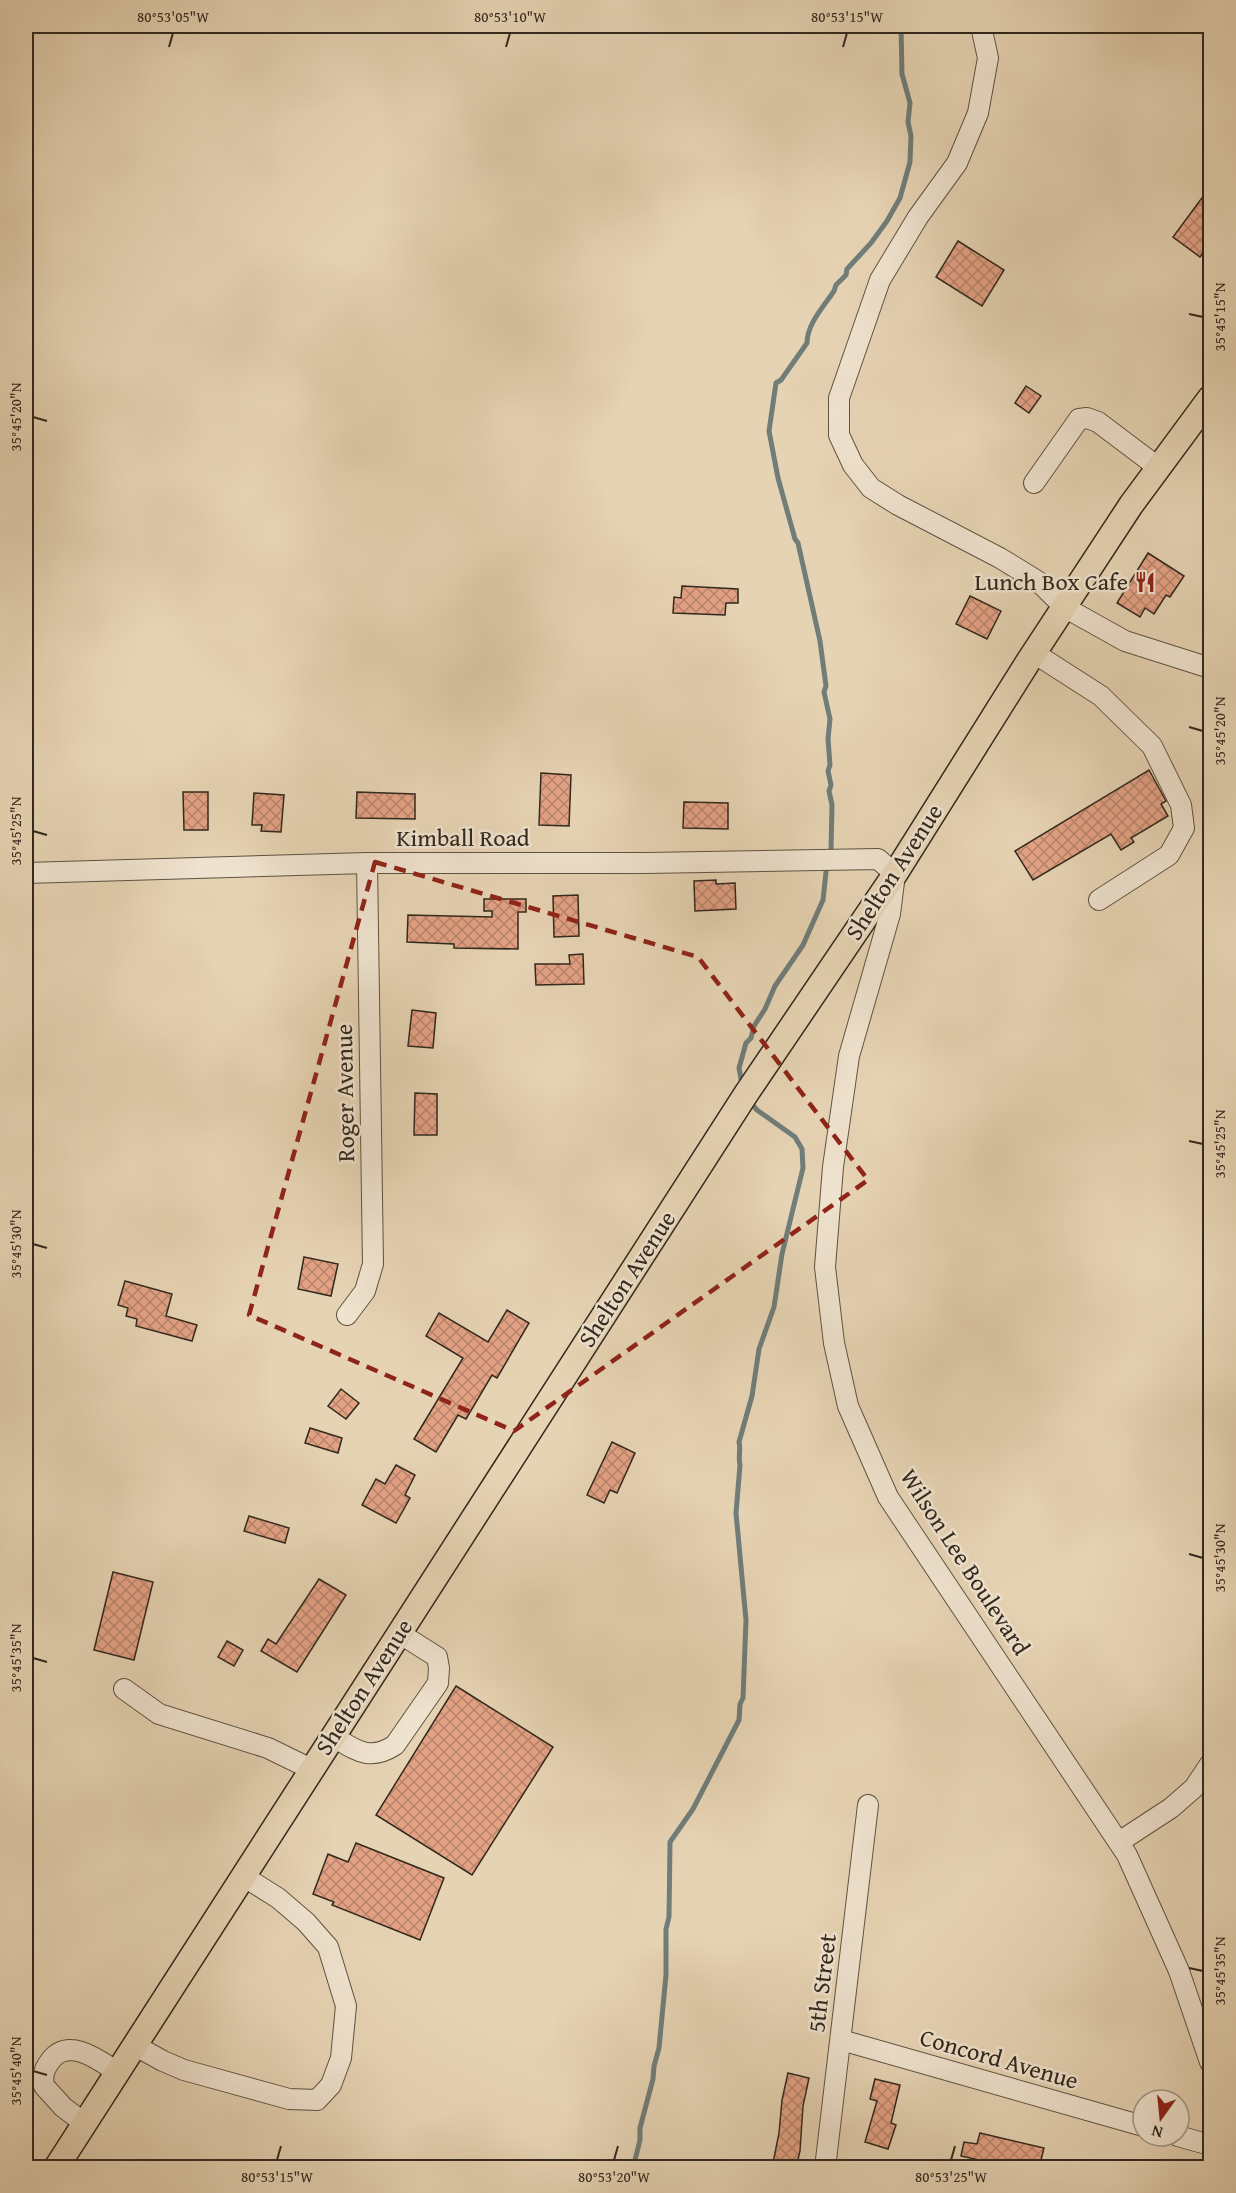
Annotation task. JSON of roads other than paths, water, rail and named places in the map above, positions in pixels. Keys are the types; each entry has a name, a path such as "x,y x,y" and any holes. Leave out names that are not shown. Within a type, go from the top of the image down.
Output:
{"main road":[{"name":"Shelton Avenue","path":"56,2168 746,1094 895,874 1034,653 1131,505 1210,398"}],"street":[{"path":"981,26 988,58 978,113 957,163 918,217 880,280 839,398 839,435 853,465 871,488 898,505 1000,558 1039,582 1064,607 1125,641 1210,668"},
{"path":"1034,483 1080,419 1087,418 1098,422 1159,468"},
{"path":"1034,653 1101,696 1152,746 1181,805 1184,828 1169,855 1099,900"},
{"name":"Kimball Road","path":"26,873 367,863 646,863 878,859 895,874"},
{"name":"Roger Avenue","path":"347,1315 365,1291 373,1264 367,863"},
{"name":"Wilson Lee Boulevard","path":"895,874 890,914 849,1056 833,1167 825,1267 834,1343 848,1406 888,1497 1128,1855 1179,1971 1210,2062"},
{"path":"332,1736 362,1754 385,1751 395,1745 438,1683 440,1668 437,1657 399,1633"},
{"path":"124,1689 159,1714 268,1748 311,1769"},
{"path":"1119,1842 1171,1808 1194,1788 1210,1764"},
{"name":"5th Street","path":"825,2168 868,1805"},
{"path":"134,2045 184,2070 289,2098 317,2100 331,2085 342,2058 346,2006 328,1947 306,1922 278,1898 243,1876"},
{"name":"Concord Avenue","path":"841,2040 1131,2123"},
{"path":"84,2123 63,2107 44,2086 43,2072 47,2064 55,2055 65,2050 76,2050 117,2072"},
{"path":"1191,2140 1210,2145"}],"waterway":[{"path":"828,854 831,850 832,805 828,771 830,719 824,692 826,686 820,641 798,543 778,478 769,431 776,383 781,380 807,343 813,322 836,285 871,243 900,198 910,162 911,136 908,122 910,103 902,74 901,26"},
{"path":"742,1084 739,1068 746,1043 751,1038 754,1026 765,1009 775,986 803,945 823,900 827,863"},
{"path":"633,2168 659,2048 666,1975 670,1842 693,1809 739,1720 740,1704 743,1698 746,1620 736,1513 740,1465 739,1442 752,1396 759,1349 774,1307 782,1254 803,1168 802,1149 795,1137 757,1110 749,1101"}],"place":[{"name":"Lunch Box Cafe","path":"1145,582"}]}
